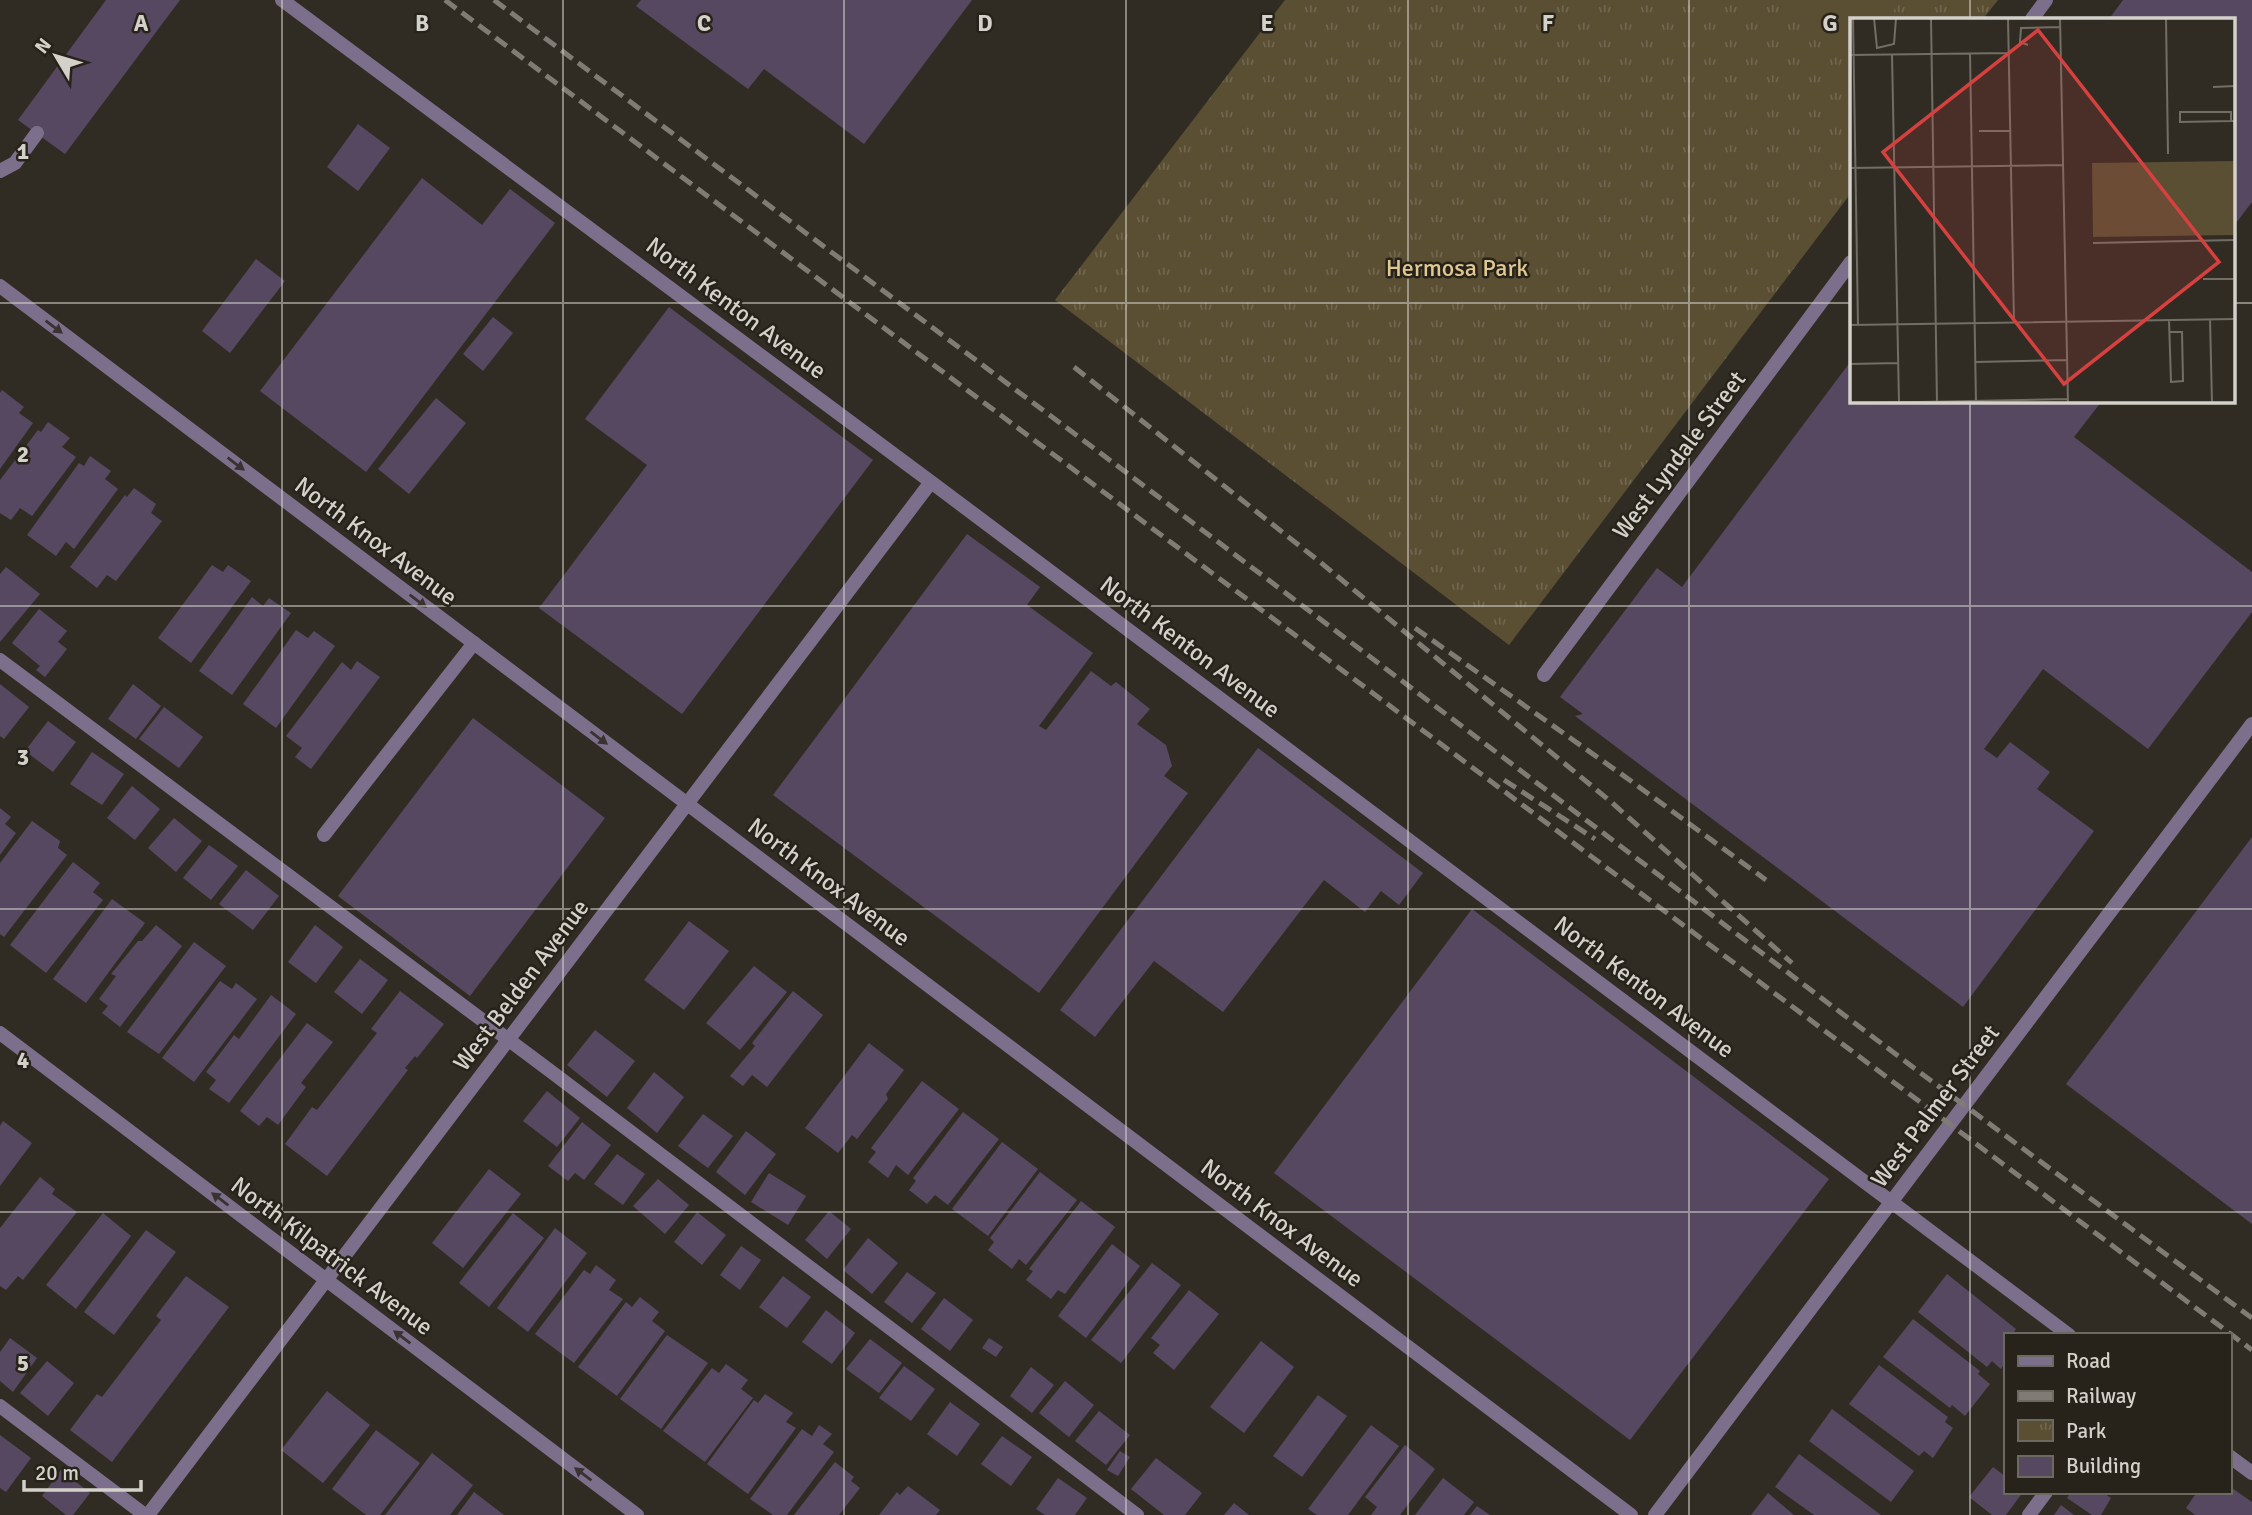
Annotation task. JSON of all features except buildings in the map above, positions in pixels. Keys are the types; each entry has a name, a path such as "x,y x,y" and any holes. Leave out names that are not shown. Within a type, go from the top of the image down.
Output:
{"street":[{"name":"North Kenton Avenue","path":"282,0 931,482 2066,1333"},
{"path":"2033,18 2046,0"},
{"path":"0,171 15,163 37,133"},
{"name":"West Lyndale Street","path":"1544,675 1850,263"},
{"name":"North Knox Avenue","path":"0,286 1631,1515"},
{"name":"West Belden Avenue","path":"146,1515 931,482"},
{"path":"324,835 474,643"},
{"path":"0,660 1137,1515"},
{"name":"West Palmer Street","path":"1655,1515 2252,724"},
{"name":"North Kilpatrick Avenue","path":"0,1033 638,1515"},
{"path":"0,1406 146,1515"},
{"path":"2231,1457 2252,1473"},
{"path":"2029,1515 2045,1494"}],"green space":[{"name":"Hermosa Park","path":"1285,0 1998,0 1984,18 1850,18 1850,194 1509,645 1055,300"},
{"path":"1789,0 1901,1 1888,18 1850,18 1850,50 1787,3"}],"railway":[{"path":"445,0 2229,1333"},
{"path":"494,0 1115,464 1918,1071 2252,1318"},
{"path":"1074,367 1320,562 1610,801 1792,963"},
{"path":"1415,628 1766,880"},
{"path":"1504,780 1595,839"},
{"path":"2231,1334 2252,1350"}]}
